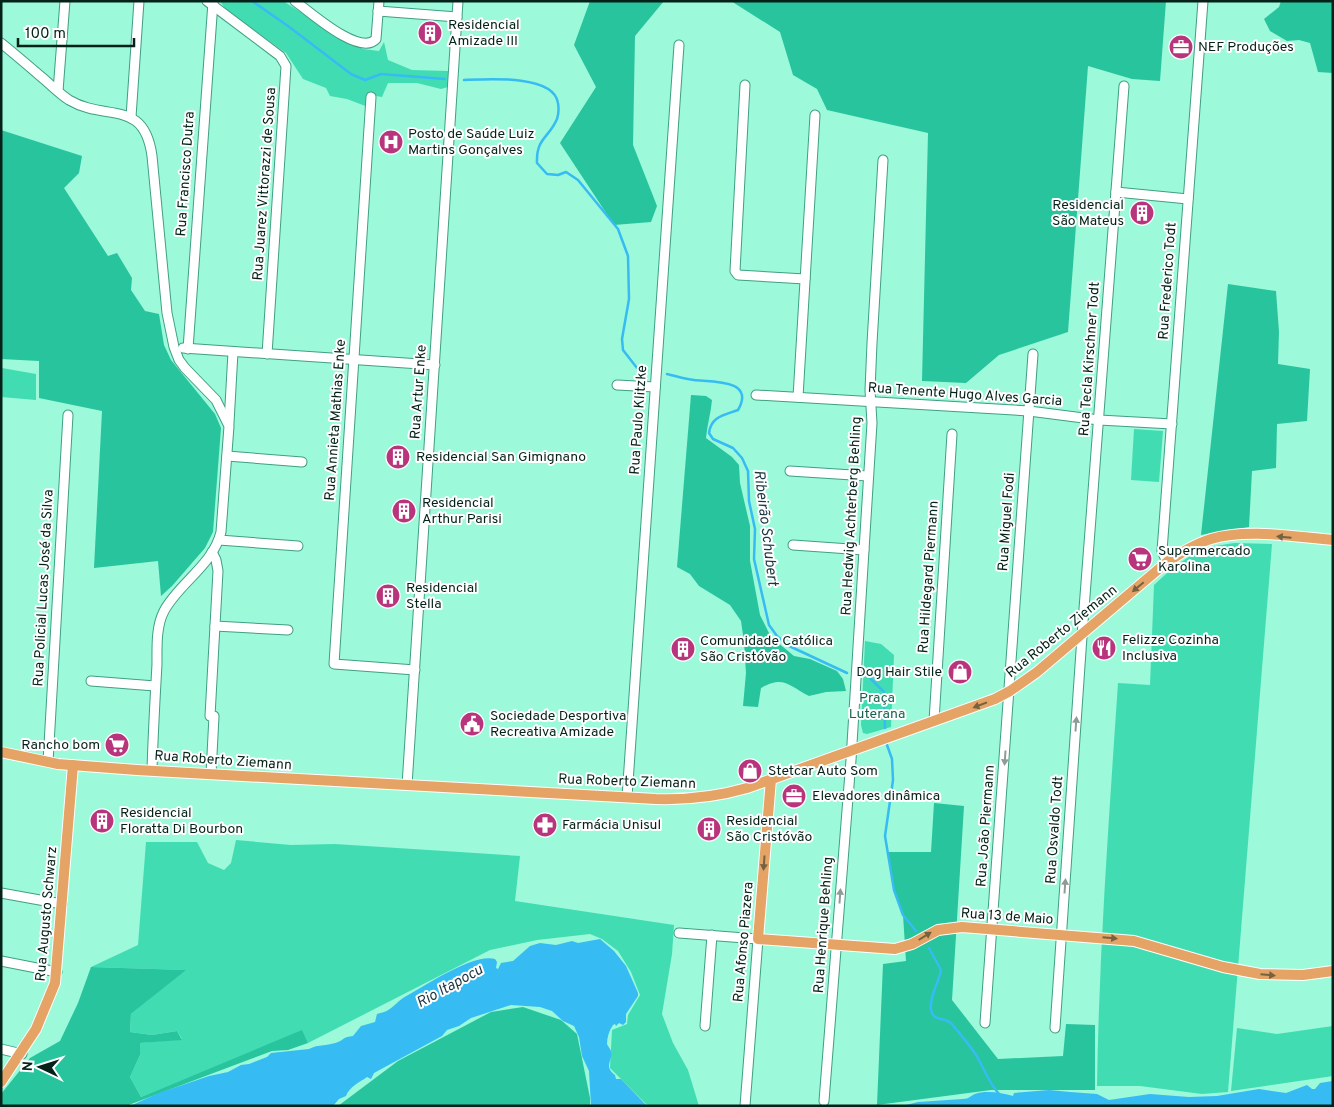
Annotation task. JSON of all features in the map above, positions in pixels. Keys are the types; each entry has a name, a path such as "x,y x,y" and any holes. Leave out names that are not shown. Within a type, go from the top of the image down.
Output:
{"main road":[{"name":"Rua Roberto Ziemann","path":"1,752 73,765 656,800 700,799 771,780 978,706 1010,692 1037,672 1167,562 1202,542 1228,535 1264,535 1333,540"},
{"name":"Rua Augusto Schwarz","path":"1,1082 22,1054 36,1029 53,991 57,974 73,765"},
{"name":"Rua Afonso Piazera","path":"758,939 771,780"},
{"name":"Rua 13 de Maio","path":"758,939 895,949 912,944 932,932 944,928 962,927 1134,940 1223,967 1251,973 1303,975 1333,971"}],"street":[{"path":"58,91 65,1"},
{"path":"132,117 139,1"},
{"path":"295,1 354,42 362,44 374,42 379,1"},
{"name":"Rua Artur Enke","path":"407,785 458,1"},
{"name":"Rua Frederico Todt","path":"1167,562 1162,551 1203,1"},
{"name":"Rua Juarez Vittorazzi de Sousa","path":"211,3 280,56 286,66 267,354"},
{"name":"Rua Francisco Dutra","path":"188,349 211,3"},
{"path":"378,11 457,17"},
{"path":"1,43 68,99 83,106 132,117 147,134 150,142 167,313 174,348 185,368 216,400 229,426"},
{"name":"Rua Paulo Klitzke","path":"627,797 679,45"},
{"path":"745,85 735,271 738,275 805,279"},
{"name":"Rua Tecla Kirschner Todt","path":"1082,634 1124,86"},
{"name":"Rua Annieta Mathias Enke","path":"371,97 334,664 415,670"},
{"path":"798,397 815,115"},
{"name":"Rua Hedwig Achterberg Behling","path":"851,751 864,550 872,343 883,160"},
{"path":"1116,192 1188,199"},
{"path":"174,348 435,365"},
{"path":"152,770 155,686 159,630 163,612 212,552 221,532 233,352"},
{"name":"Rua Miguel Fodi","path":"1010,692 1033,354"},
{"path":"617,385 655,386"},
{"name":"Rua Tenente Hugo Alves Garcia","path":"756,395 1028,411 1099,420 1172,424"},
{"name":"Rua Policial Lucas José da Silva","path":"48,762 68,415"},
{"name":"Rua Hildegard Piermann","path":"934,721 952,434"},
{"path":"227,456 302,462"},
{"path":"790,471 868,476"},
{"path":"219,540 298,546"},
{"path":"793,545 864,550"},
{"path":"211,774 214,716 210,716 218,571 212,552"},
{"path":"215,626 288,630"},
{"name":"Rua Osvaldo Todt","path":"1055,1028 1082,634"},
{"path":"91,681 155,686"},
{"name":"Rua João Piermann","path":"985,1023 1010,692"},
{"name":"Rua Henrique Behling","path":"824,1102 851,751"},
{"path":"1,893 62,904"},
{"name":"Rua 13 de Maio","path":"679,933 758,939"},
{"path":"707,1026 715,935"},
{"name":"Rua Afonso Piazera","path":"745,1106 758,939"},
{"path":"1,961 57,974"},
{"path":"1,965 57,974"},
{"path":"1,1049 22,1054"}],"green space":[{"path":"220,1 283,1 348,42 363,49 379,51 384,42 388,60 412,70 448,71 448,87 441,89 417,83 388,83 382,97 376,96 368,107 347,99 330,96 326,88 303,79 286,53 226,10"},
{"path":"590,1 664,1 635,36 633,145 657,206 651,222 614,225 560,143 596,87 574,45"},
{"path":"731,1 1166,1 1160,81 1132,79 1088,66 1068,332 999,355 966,383 922,381 928,133 827,110 817,89 793,75 780,32"},
{"path":"1281,1 1333,1 1333,73 1318,72 1310,43 1299,40 1287,41 1270,31 1264,19 1279,7"},
{"path":"1,130 82,156 79,173 64,188 108,256 117,253 132,278 131,290 145,311 159,314 164,345 171,360 215,414 221,428 213,532 205,548 161,596 158,561 94,568 102,411 39,398 39,361 1,359"},
{"path":"1228,284 1276,291 1279,332 1278,364 1310,369 1307,421 1277,424 1276,468 1252,471 1249,527 1201,535"},
{"path":"2,368 36,374 36,400 1,397"},
{"path":"691,395 706,396 712,400 706,438 732,457 739,465 740,483 750,526 750,561 760,615 771,637 794,656 810,659 837,671 843,679 846,691 826,692 809,696 786,683 775,682 761,688 758,707 743,706 746,673 741,621 730,605 699,586 690,574 677,567"},
{"path":"1134,429 1163,431 1159,482 1131,480"},
{"path":"1235,543 1272,544 1228,1092 1202,1094 1140,1086 1097,1086 1102,935 1118,683 1150,685 1154,585 1173,568 1195,553 1211,547"},
{"name":"Praça Luterana","path":"865,641 881,644 894,655 891,727 867,734 863,733 861,725"},
{"path":"934,803 964,806 952,1000 998,1059 1063,1056 1066,1024 1095,1025 1095,1090 991,1090 877,1105 883,964 906,961 903,915 894,890 888,852 931,852"},
{"path":"236,840 291,845 335,844 520,856 515,901 674,925 672,954 662,1014 673,1043 688,1070 699,1106 648,1106 610,1068 612,1030 627,1024 628,1015 640,995 631,972 618,951 602,939 590,934 537,940 490,950 308,1043 302,1031 141,1097 130,1077 140,1055 140,1043 182,1039 177,1031 152,1035 130,1032 131,1014 185,970 91,967 138,945 146,842 197,842 208,863 224,870 231,863"},
{"path":"91,967 186,970 131,1014 130,1032 152,1035 177,1031 182,1040 140,1043 140,1055 130,1077 141,1097 302,1030 308,1043 288,1050 272,1051 126,1106 1,1106 1,1094 30,1058 60,1041 78,1003"},
{"path":"523,1007 561,1020 577,1034 590,1106 338,1106 398,1061 491,1012"},
{"path":"1333,1026 1333,1076 1231,1091 1237,1028 1277,1034"}],"water":[{"name":"Rio Itapocu","path":"600,939 614,951 626,966 638,993 626,1014 626,1022 623,1025 619,1023 616,1026 615,1024 613,1025 609,1032 607,1044 611,1050 611,1055 609,1066 616,1079 621,1079 647,1106 591,1106 589,1071 582,1056 579,1037 574,1026 563,1021 552,1011 540,1007 511,1005 471,1018 459,1026 447,1030 442,1036 374,1073 371,1079 367,1077 358,1083 333,1106 130,1106 159,1093 209,1076 228,1072 241,1065 267,1057 271,1053 309,1049 335,1043 353,1036 361,1026 375,1022 377,1014 389,1010 403,998 448,972 474,961 495,959 497,962 496,968 498,969 501,963 513,961 530,946 540,943 556,945 572,941 578,943"},
{"path":"1333,1081 1333,1106 902,1106 918,1102 965,1099 984,1092 1013,1096 1014,1093 1049,1090 1097,1094 1109,1100 1150,1094 1189,1097 1217,1096 1259,1089 1286,1093 1307,1085 1315,1089 1320,1083"}],"waterway":[{"name":"Ribeirão Schubert","path":"252,1 351,74 365,80 381,74 445,79"},
{"name":"Ribeirão Schubert","path":"464,80 518,80 545,87 554,94 558,103 558,117 541,143 537,155 537,163 547,174 558,175 566,172 578,180 618,229 628,256 629,299 622,339 623,350 637,368 647,370"},
{"name":"Ribeirão Schubert","path":"667,374 691,380 729,384 736,387 741,393 742,400 738,410 716,420 710,427 709,433 713,439 733,448 742,458 748,471 749,501 755,529 754,559 769,625 787,645 847,673"},
{"name":"Ribeirão Schubert","path":"869,677 884,692 885,728"},
{"name":"Ribeirão Schubert","path":"887,745 892,759 893,780 885,836 894,890 903,915 916,931"},
{"name":"Ribeirão Schubert","path":"929,948 941,970 931,1000 932,1014 952,1024 973,1051 1000,1095"}],"place":[{"name":"Residencial Amizade III","path":"430,33"},
{"name":"NEF Produções","path":"1181,47"},
{"name":"Posto de Saúde Luiz Martins Gonçalves","path":"391,142"},
{"name":"Residencial São Mateus","path":"1142,213"},
{"name":"Residencial San Gimignano","path":"398,457"},
{"name":"Residencial Arthur Parisi","path":"404,511"},
{"name":"Supermercado Karolina","path":"1140,559"},
{"name":"Residencial Stella","path":"388,596"},
{"name":"Felizze Cozinha Inclusiva","path":"1104,648"},
{"name":"Comunidade Católica São Cristóvão","path":"683,649"},
{"name":"Dog Hair Stile","path":"960,672"},
{"name":"Sociedade Desportiva Recreativa Amizade","path":"472,724"},
{"name":"Rancho bom","path":"117,745"},
{"name":"Stetcar Auto Som","path":"750,771"},
{"name":"Elevadores dinâmica","path":"794,796"},
{"name":"Residencial Floratta Di Bourbon","path":"102,821"},
{"name":"Farmácia Unisul","path":"545,825"},
{"name":"Residencial São Cristóvão","path":"709,829"}]}
